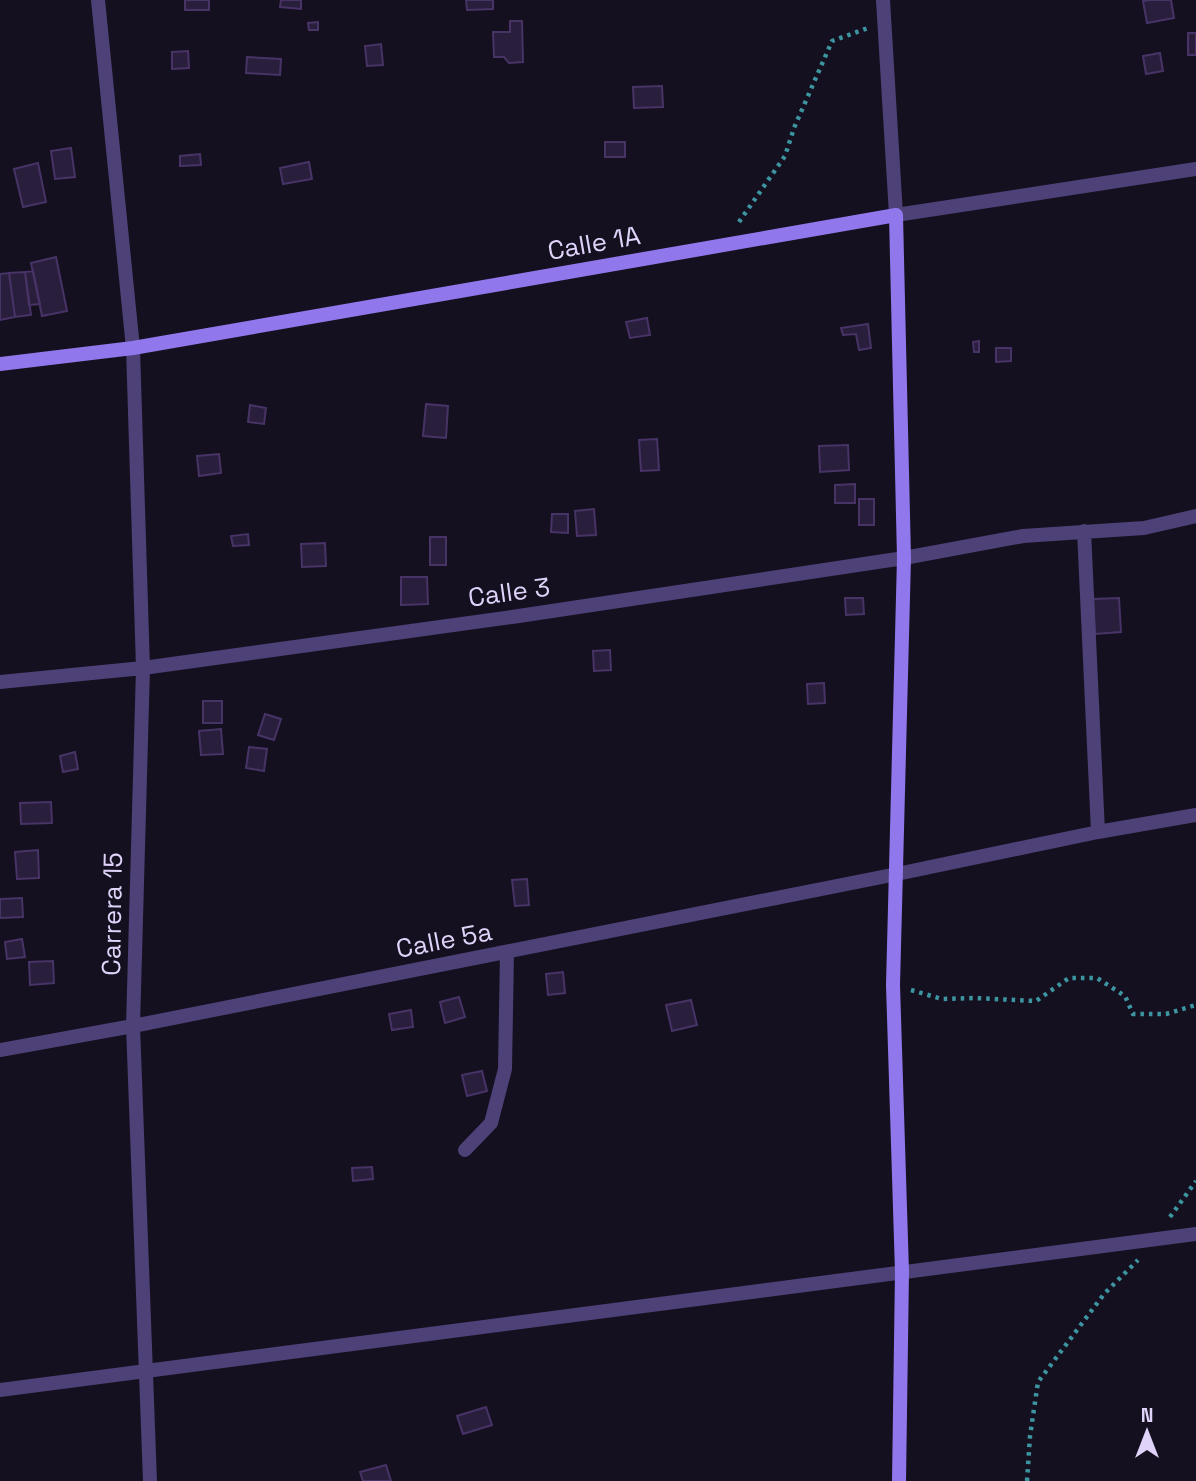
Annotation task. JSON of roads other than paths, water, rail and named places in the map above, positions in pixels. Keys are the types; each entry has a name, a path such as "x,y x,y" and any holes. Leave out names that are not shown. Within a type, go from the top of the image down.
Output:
{"street":[{"name":"Carrera 15","path":"98,0 133,348 143,668 133,1026 150,1481"},
{"path":"883,0 896,215 904,558 893,985 902,1272 899,1481"},
{"name":"Calle 1A","path":"0,364 133,348 896,215 1196,169"},
{"name":"Calle 3","path":"0,682 143,668 512,617 904,558 1023,537 1144,528 1196,516"},
{"path":"1084,531 1098,832"},
{"name":"Calle 5a","path":"0,1050 133,1026 1196,814"},
{"path":"465,1150 491,1123 505,1069 507,952"},
{"path":"0,1391 1196,1234"}]}
